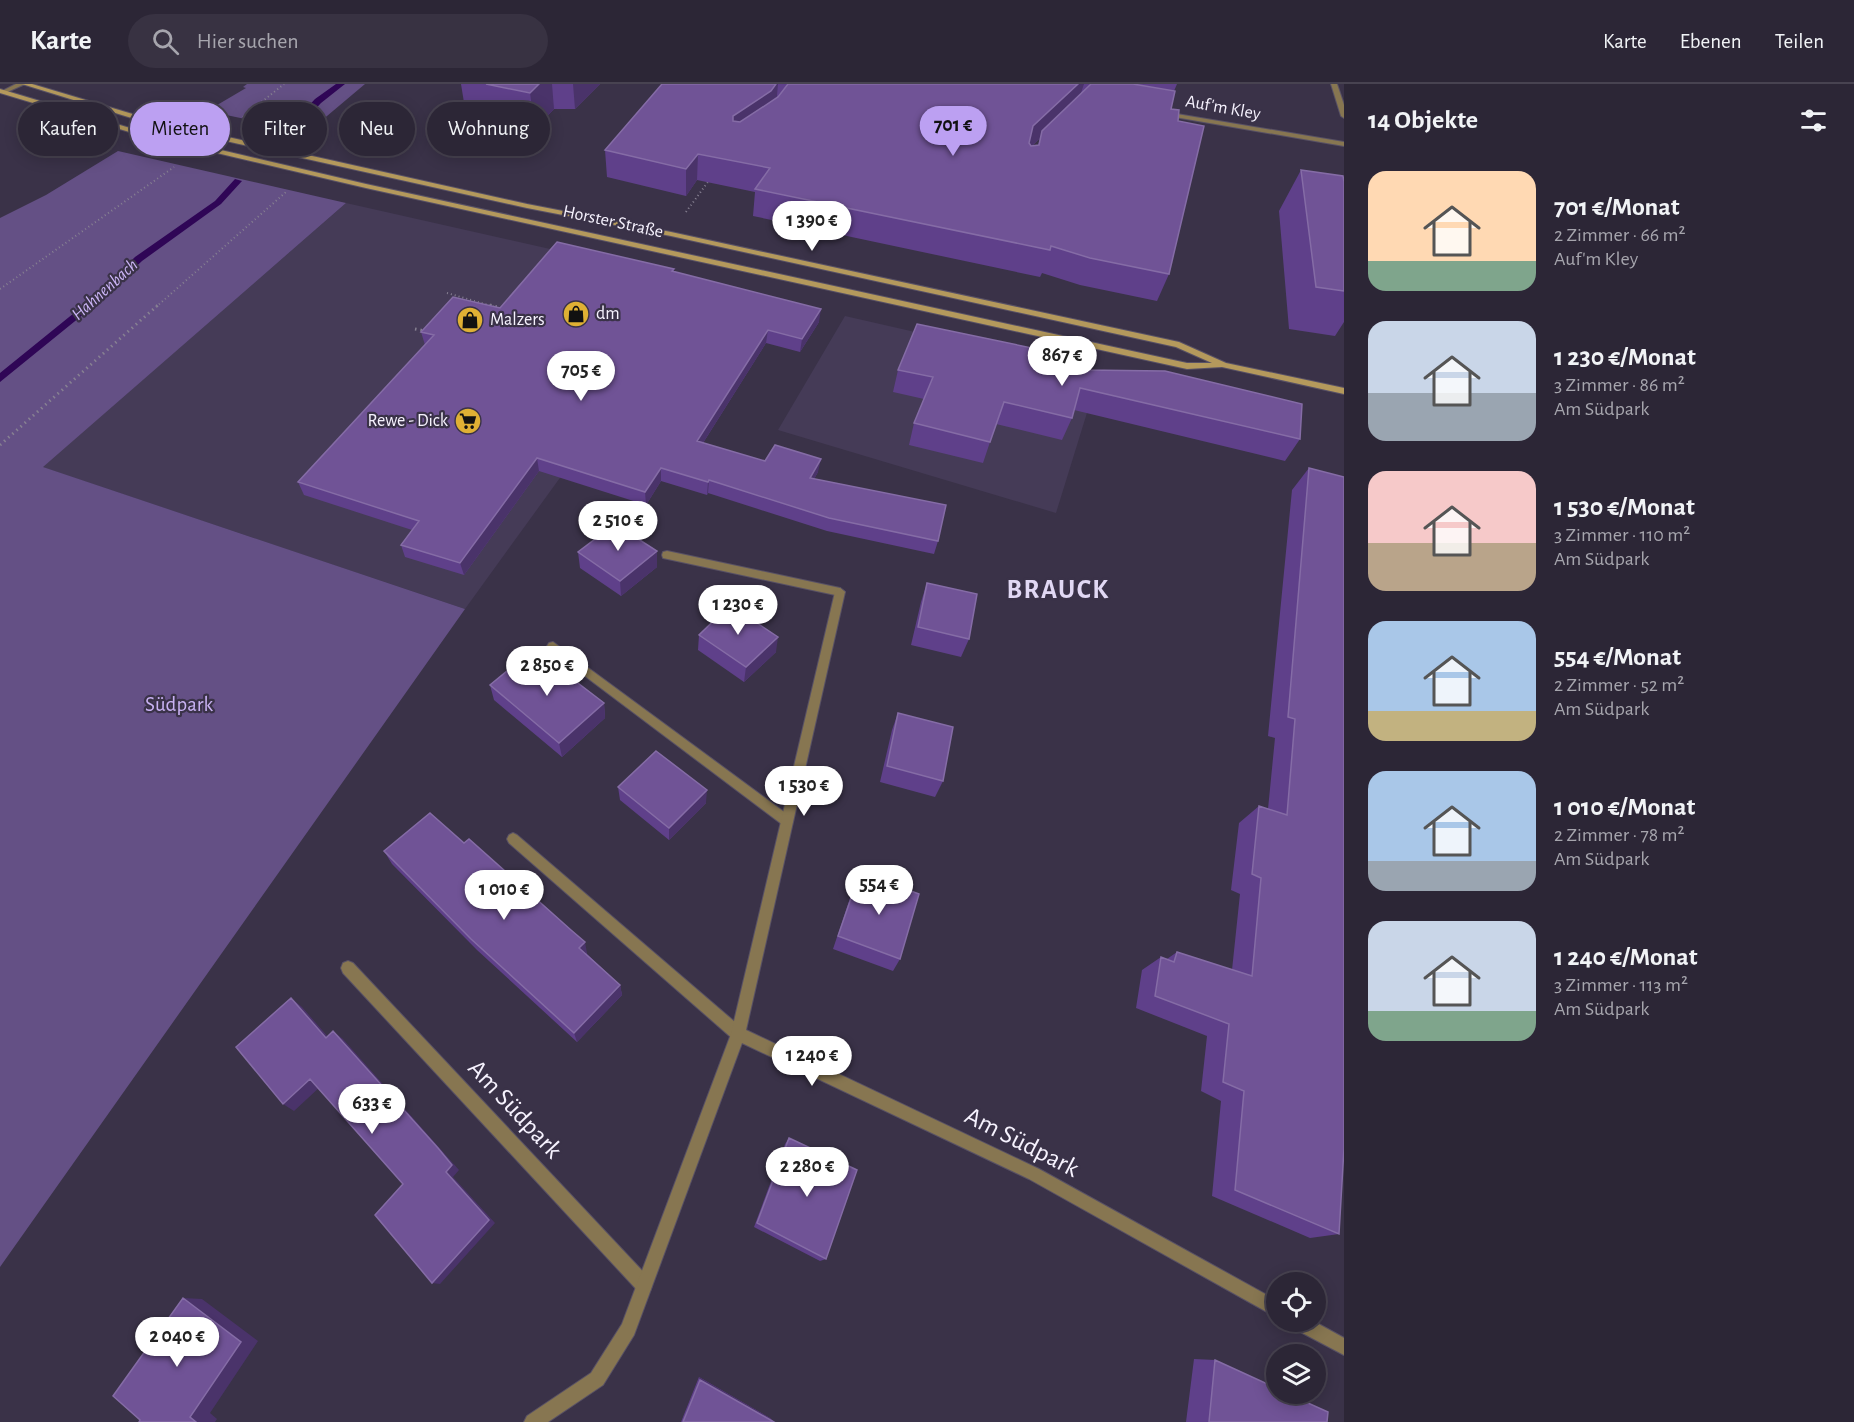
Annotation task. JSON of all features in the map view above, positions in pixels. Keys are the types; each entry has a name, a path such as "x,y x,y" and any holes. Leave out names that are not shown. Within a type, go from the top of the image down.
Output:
{"main road":[{"name":"Horster Straße","path":"24,84 130,116"},
{"name":"Horster Straße","path":"1,93 130,131"},
{"name":"Horster Straße","path":"230,140 527,206 671,234 1179,345 1223,365 1344,392"},
{"name":"Horster Straße","path":"230,154 1186,366 1223,365"}],"street":[{"path":"1,93 24,84"},
{"path":"1334,84 1344,116"},
{"name":"Auf'm Kley","path":"1156,112 1344,144"},
{"path":"533,1422 597,1379 628,1329 738,1034 840,592 667,555"},
{"path":"553,646 787,821"},
{"name":"Am Südpark","path":"513,839 738,1034 1034,1174 1266,1303"},
{"name":"Am Südpark","path":"348,968 644,1286"},
{"path":"1317,1332 1344,1347"}],"path":[{"path":"262,102 284,84"},
{"path":"0,289 178,164"},
{"path":"671,234 716,171"},
{"path":"0,445 308,172"},
{"path":"447,293 511,311"},
{"path":"415,328 435,333"}],"shaded area":[{"path":"346,203 701,283 465,609 42,467"},
{"path":"845,316 1099,374 1056,513 778,430"}],"green space":[{"path":"247,84 365,84 344,102 339,102 339,106 327,116 327,102 242,102 242,118 230,116 230,102 222,102 246,88 243,87"},
{"name":"Südpark","path":"118,151 130,154 130,156 140,156 346,203 43,467 465,609 0,1267 0,218 46,195 110,156 118,156"}],"building":[{"path":"486,84 539,84 530,93"},
{"path":"662,84 776,84 771,91 733,116 733,121 740,122 778,97 788,84 1078,84 1033,126 1029,143 1031,146 1039,145 1042,131 1091,84 1133,84 1175,91 1171,109 1179,110 1178,121 1204,126 1169,274 1090,258 1051,246 1050,250 755,189 770,168 698,154 686,169 605,150"},
{"path":"1301,170 1343,176 1344,291 1316,287"},
{"path":"557,242 674,269 672,271 821,309 802,339 768,330 697,441 765,461 775,445 821,459 810,478 946,505 938,541 829,518 709,480 708,482 661,468 645,492 537,458 460,563 401,545 419,521 298,482 434,335 421,332 453,297 500,308"},
{"path":"917,324 1051,352 1052,349 1087,357 1084,370 1165,371 1302,404 1300,439 1080,388 1072,418 1004,402 990,442 914,423 933,377 898,370"},
{"path":"1309,468 1344,477 1344,1148 1339,1234 1235,1190 1244,1091 1223,1082 1229,1024 1155,996 1161,957 1174,962 1177,952 1252,976 1261,878 1252,874 1259,806 1287,815 1295,719 1288,717"},
{"path":"615,524 657,551 620,581 578,552"},
{"path":"927,583 977,594 969,639 918,627"},
{"path":"730,605 778,637 746,667 699,635"},
{"path":"529,653 561,678 566,674 604,703 559,743 490,685"},
{"path":"898,713 953,727 943,781 887,766"},
{"path":"656,751 707,790 669,828 618,787"},
{"path":"430,813 464,843 469,839 585,942 579,948 620,985 574,1033 471,939 384,851"},
{"path":"860,872 919,894 900,959 838,936"},
{"path":"291,998 326,1038 333,1031 438,1148 452,1165 446,1172 489,1220 432,1283 375,1215 403,1184 310,1079 283,1104 236,1047"},
{"path":"789,1138 857,1170 826,1259 757,1223"},
{"path":"183,1298 241,1342 190,1417 196,1422 139,1422 140,1420 113,1396"},
{"path":"1215,1360 1266,1383 1266,1404 1310,1404 1328,1412 1327,1422 1209,1422"},
{"path":"700,1380 774,1422 683,1422"}],"waterway":[{"name":"Hahnenbach","path":"317,102 341,84"},
{"name":"Hahnenbach","path":"0,379 98,298 139,259 218,203 238,181"}],"place":[{"name":"dm","path":"576,314"},
{"name":"Malzers","path":"470,320"},
{"name":"Rewe - Dick","path":"468,421"}],"district":[{"name":"BRAUCK","path":"1058,589"}]}
